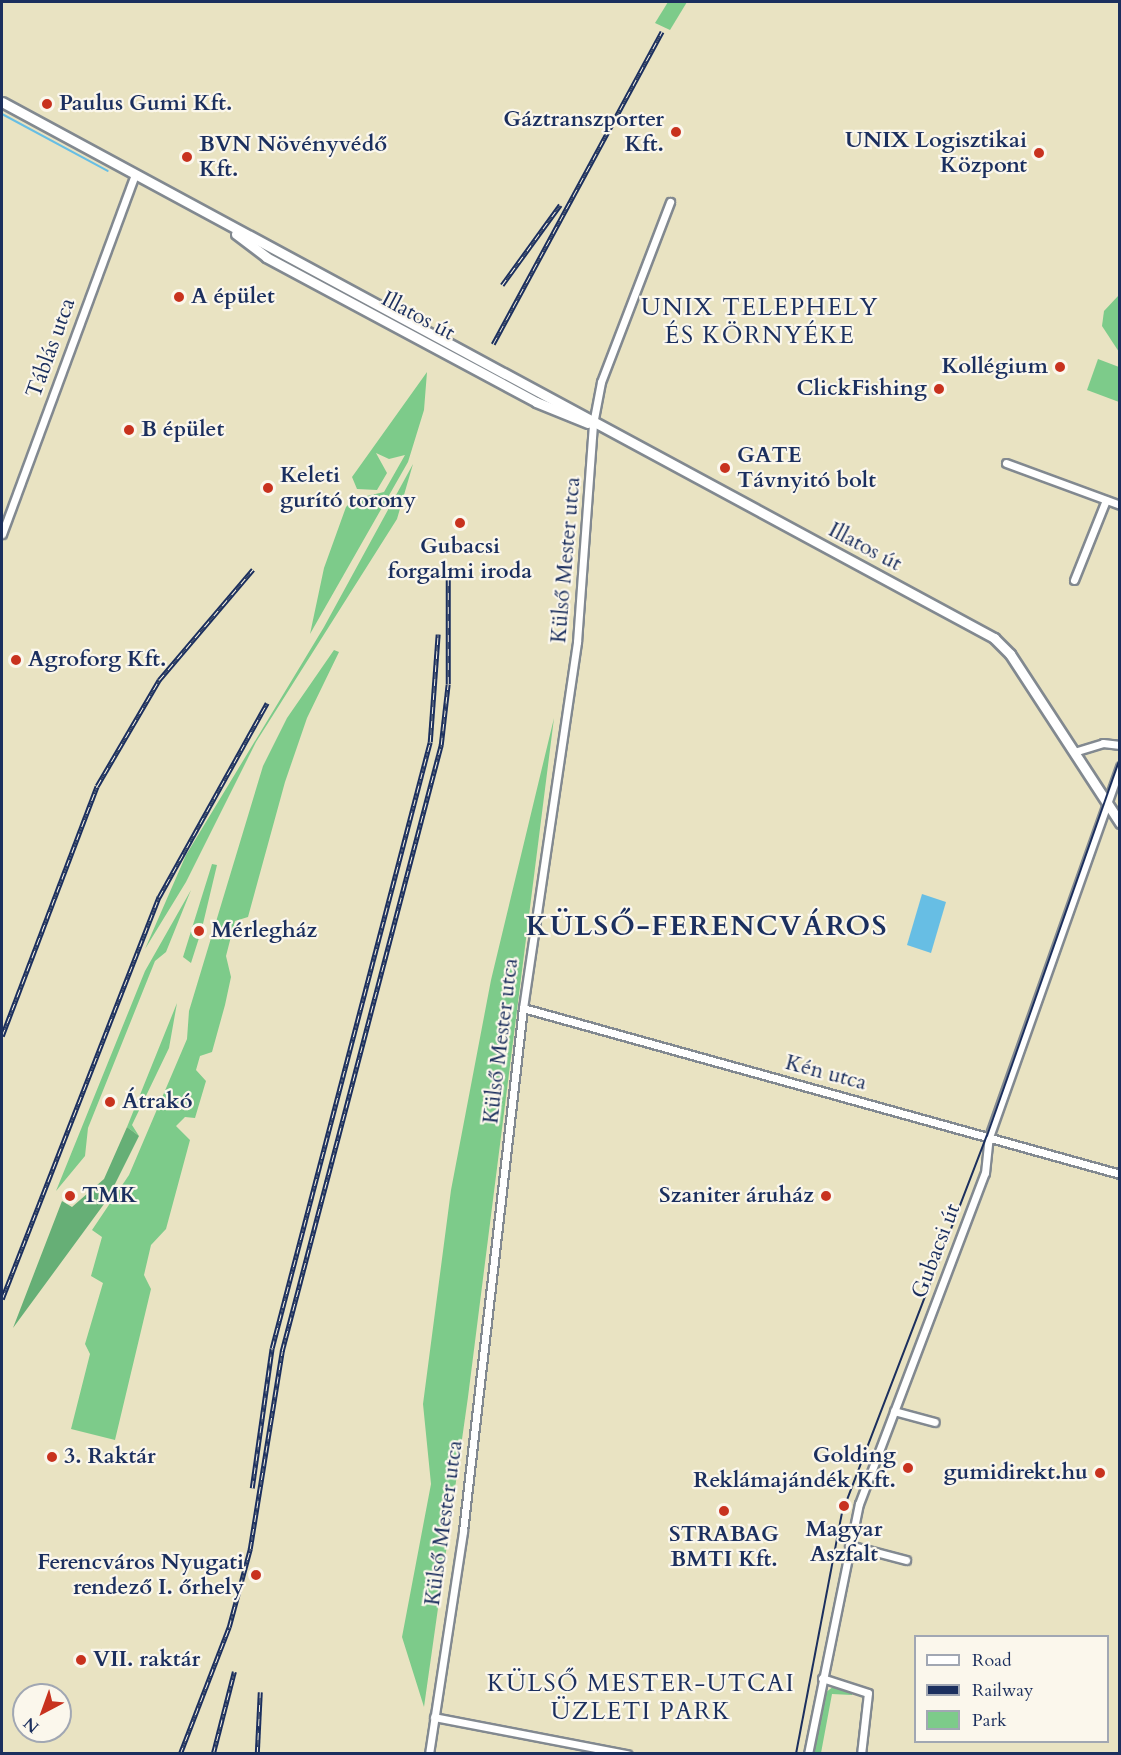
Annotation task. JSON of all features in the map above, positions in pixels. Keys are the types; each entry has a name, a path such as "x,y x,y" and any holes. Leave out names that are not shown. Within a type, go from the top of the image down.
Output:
{"street":[{"name":"Illatos út","path":"2,102 232,230 994,638 1010,654 1119,823"},
{"name":"Táblás utca","path":"2,534 135,174"},
{"name":"Külső Mester utca","path":"429,1754 464,1531 523,1008 577,642 593,424 600,382 670,202"},
{"path":"1006,463 1119,505"},
{"path":"1074,580 1106,500"},
{"path":"1074,752 1103,743 1119,745"},
{"name":"Gubacsi út","path":"808,1754 849,1545 894,1411 985,1173 989,1137 1119,767"},
{"name":"Kén utca","path":"523,1008 1119,1174"},
{"path":"894,1411 935,1422"},
{"path":"849,1545 906,1560"},
{"path":"822,1678 868,1693 861,1754"},
{"path":"434,1717 627,1754"}],"green space":[{"path":"668,2 687,2 670,30 655,23"},
{"path":"1119,295 1119,352 1102,326 1104,311"},
{"path":"1098,359 1119,367 1119,402 1087,390"},
{"path":"427,372 424,410 408,462 310,634 324,568 346,507 354,499 384,492 405,455 389,459 376,453 387,473 377,490 357,489 352,477"},
{"path":"413,464 397,519 256,742 186,882 145,949 186,855 324,627"},
{"path":"334,650 339,652 307,718 285,782 248,917 235,921 226,956 231,977 225,1005 212,1052 200,1056 196,1070 206,1081 195,1118 185,1117 176,1126 190,1140 166,1229 151,1245 144,1275 151,1289 115,1440 71,1429 90,1354 85,1344 103,1283 91,1276 102,1237 92,1230 129,1175 187,1039 189,1011 263,766 287,718"},
{"path":"554,718 468,1397 424,1707 402,1637 431,1484 423,1404 451,1190 491,980"},
{"path":"212,864 217,865 202,928 194,926 192,932 199,938 191,963 183,957"},
{"path":"191,890 166,952 155,961 88,1128 85,1156 56,1191 145,971"},
{"path":"177,1003 169,1048 132,1125 139,1136 127,1127"},
{"path":"127,1127 139,1136 107,1200 13,1328 62,1201 72,1207 104,1179"},
{"path":"834,1686 853,1690 852,1695 832,1694 821,1753 813,1754 825,1693"}],"water":[{"path":"922,894 946,902 931,953 907,945"}],"waterway":[{"path":"2,114 108,171"}],"tram line":[{"path":"796,1754 842,1513 987,1136 1120,759"}],"railway":[{"path":"493,344 662,32"},
{"path":"502,285 560,205"},
{"path":"2,1036 97,786 159,680 253,569"},
{"path":"180,1754 229,1627 250,1549 282,1351 441,745 448,684 448,579"},
{"path":"252,1488 272,1348 430,742 438,634"},
{"path":"2,1299 159,897 267,703"},
{"path":"213,1754 234,1672"},
{"path":"257,1754 260,1692"}],"place":[{"name":"Paulus Gumi Kft.","path":"47,104"},
{"name":"Gáztranszporter Kft.","path":"676,132"},
{"name":"UNIX Logisztikai Központ","path":"1039,153"},
{"name":"BVN Növényvédő Kft.","path":"187,157"},
{"name":"A épület","path":"179,297"},
{"name":"Kollégium","path":"1060,367"},
{"name":"ClickFishing","path":"939,389"},
{"name":"B épület","path":"129,430"},
{"name":"GATE Távnyitó bolt","path":"725,468"},
{"name":"Keleti gurító torony","path":"268,488"},
{"name":"Gubacsi forgalmi iroda","path":"460,523"},
{"name":"Agroforg Kft.","path":"16,660"},
{"name":"Mérlegház","path":"199,931"},
{"name":"Átrakó","path":"110,1102"},
{"name":"TMK","path":"70,1196"},
{"name":"Szaniter áruház","path":"826,1196"},
{"name":"3. Raktár","path":"52,1457"},
{"name":"Golding Reklámajándék Kft.","path":"908,1468"},
{"name":"gumidirekt.hu","path":"1100,1473"},
{"name":"Magyar Aszfalt","path":"844,1506"},
{"name":"STRABAG BMTI Kft.","path":"724,1511"},
{"name":"Ferencváros Nyugati rendező I. őrhely","path":"256,1575"},
{"name":"VII. raktár","path":"81,1660"}],"district":[{"name":"UNIX TELEPHELY ÉS KÖRNYÉKE","path":"760,322"},
{"name":"KÜLSŐ-FERENCVÁROS","path":"707,926"},
{"name":"KÜLSŐ MESTER-UTCAI ÜZLETI PARK","path":"641,1698"}]}
